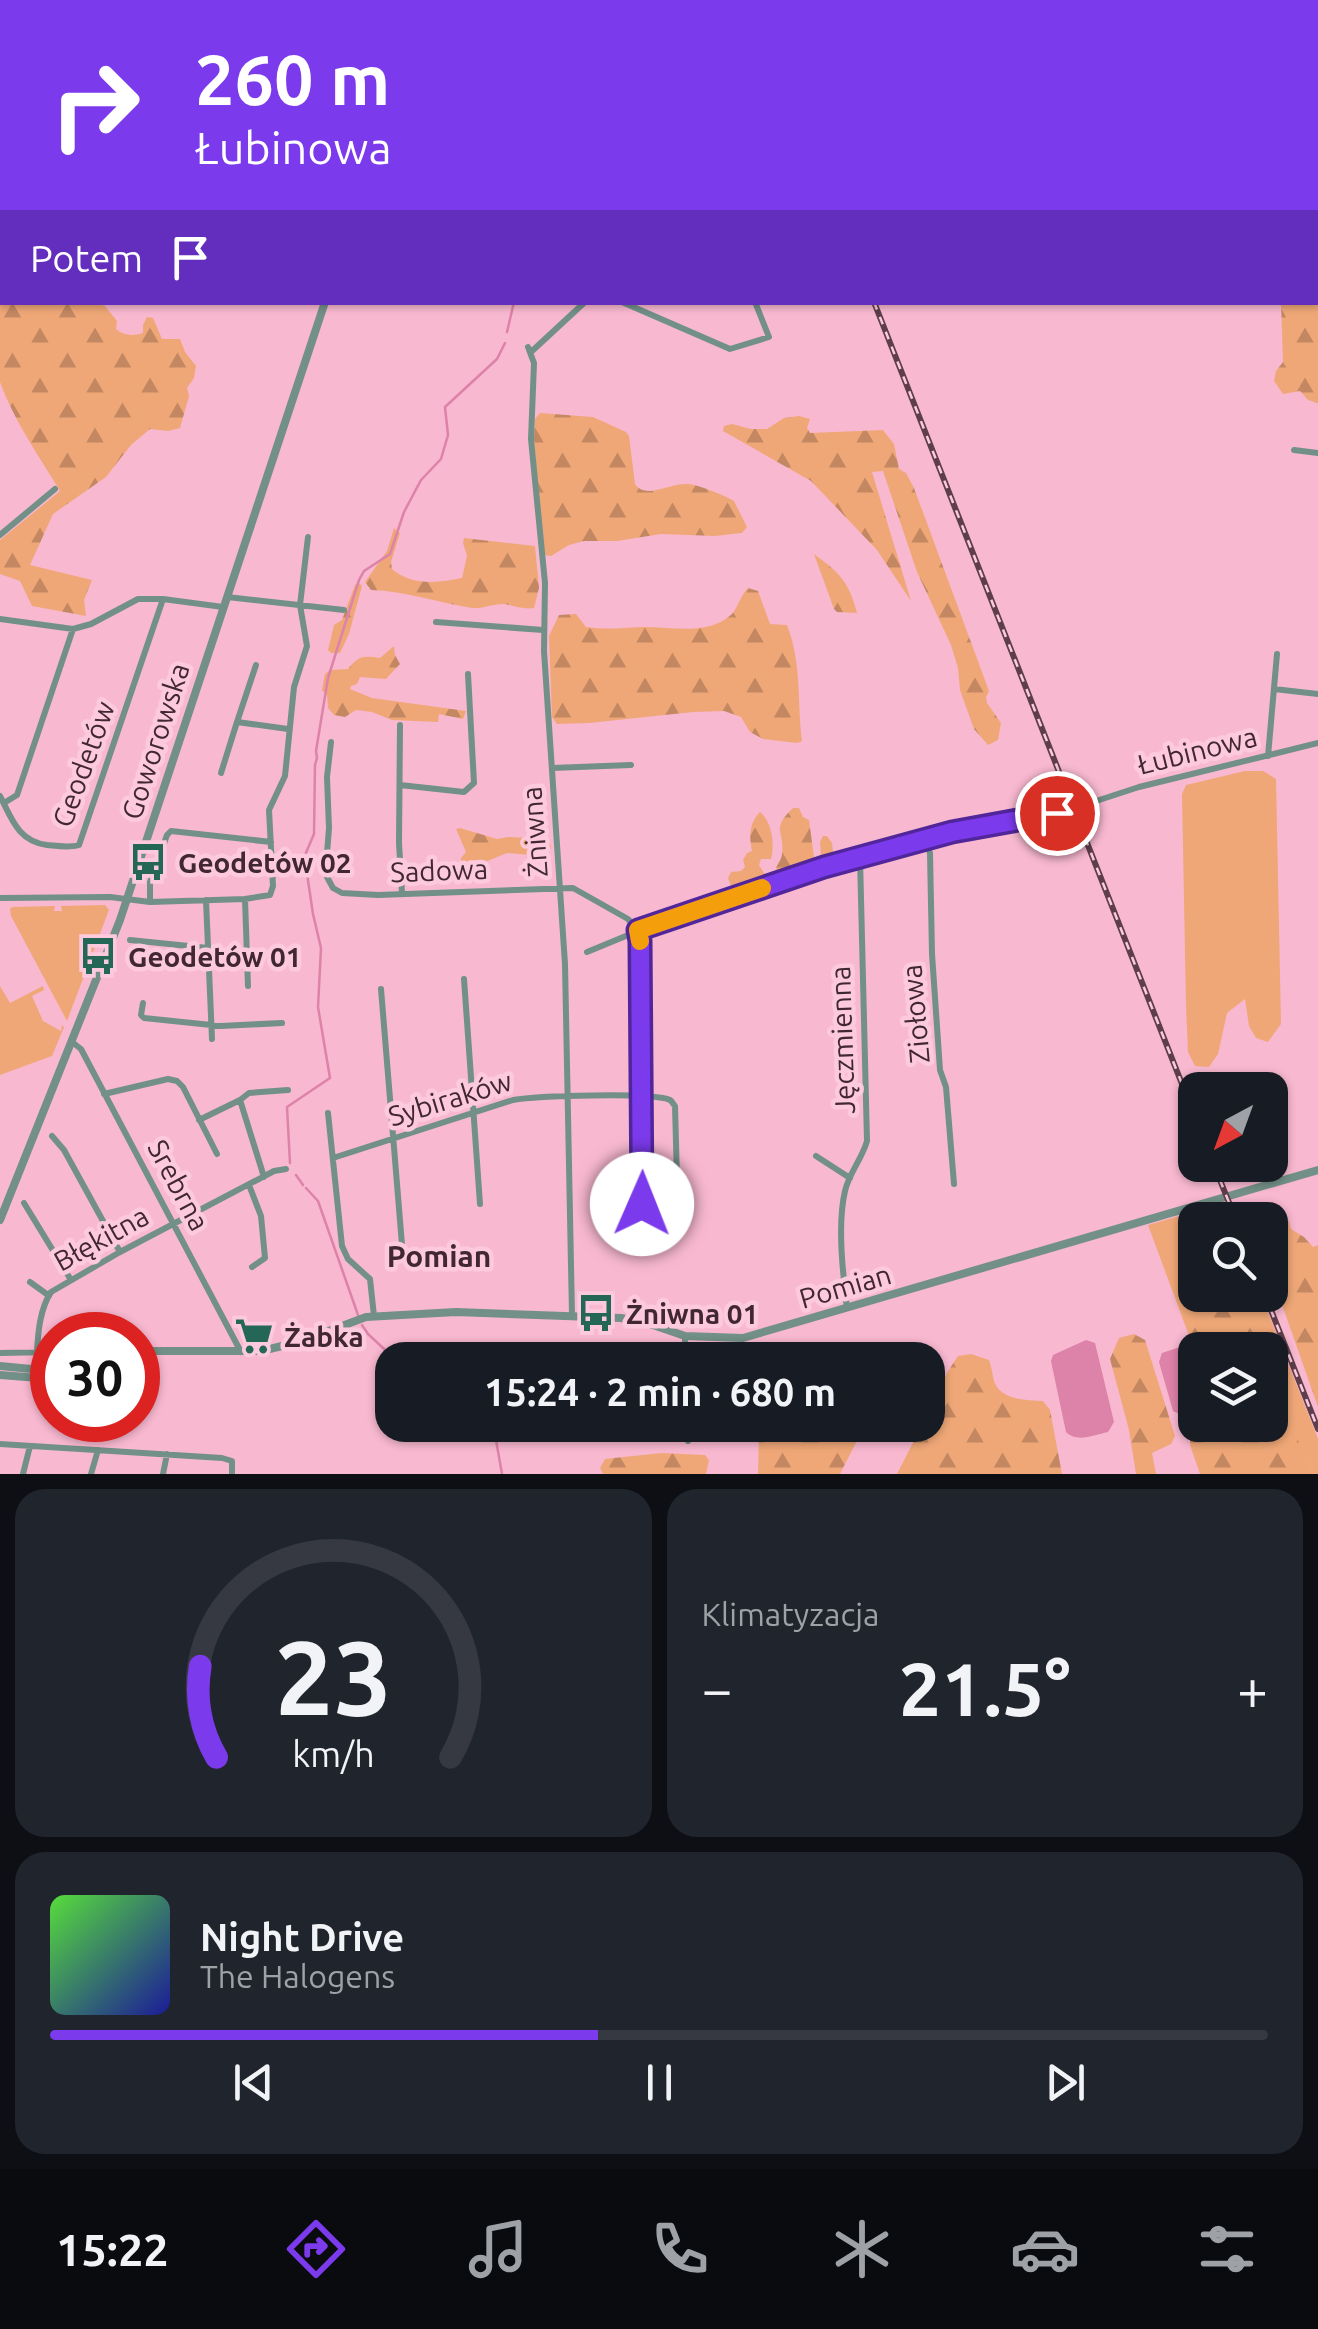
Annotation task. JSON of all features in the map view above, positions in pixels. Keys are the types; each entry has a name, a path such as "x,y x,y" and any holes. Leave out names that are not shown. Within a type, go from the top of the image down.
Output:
{"street":[{"name":"Goworowska","path":"0,1220 3,1202 72,1042 126,900 321,305"},
{"name":"Żniwna","path":"572,1315 560,888 543,630 544,583 532,440 534,374 530,350 582,305"},
{"path":"629,305 730,349 769,337 756,305"},
{"path":"1294,450 1318,453"},
{"path":"0,535 55,489"},
{"path":"0,898 110,896 150,902 267,898 272,893 270,806 284,776 294,687 306,646 300,605 308,537"},
{"path":"226,597 344,610"},
{"path":"0,618 73,628 91,624 129,602 147,598 223,607"},
{"name":"Geodetów","path":"2,799 19,833 30,840 67,847 79,845 162,599"},
{"path":"436,622 543,630"},
{"path":"2,799 17,795 73,628"},
{"path":"1268,756 1278,654"},
{"path":"221,773 256,665"},
{"path":"400,784 464,792 474,783 468,674"},
{"path":"1274,690 1318,694"},
{"path":"237,722 288,729"},
{"path":"400,724 402,893"},
{"name":"Sadowa","path":"330,742 327,877 333,888 342,893 378,895 560,888"},
{"name":"Łubinowa","path":"1087,804 1139,787 1318,743"},
{"path":"552,768 631,764"},
{"path":"587,952 638,930 790,878 952,832 1057,813"},
{"path":"150,902 150,882 168,832 270,842"},
{"name":"Ziołowa","path":"925,840 930,853 940,1070 946,1086 954,1184"},
{"name":"Jęczmienna","path":"846,1308 842,1224 845,1187 867,1141 860,858"},
{"path":"560,888 577,890 628,919 638,930 642,1204"},
{"path":"244,899 248,986"},
{"path":"206,900 212,1039"},
{"path":"130,940 208,948"},
{"path":"464,979 480,1204"},
{"path":"381,989 404,1257"},
{"path":"143,1003 144,1018 211,1025 282,1022"},
{"name":"Srebrna","path":"72,1042 80,1049 242,1353"},
{"path":"104,1094 177,1080 217,1154"},
{"path":"199,1120 246,1094 288,1090"},
{"path":"642,1096 670,1100 675,1106 678,1214"},
{"name":"Sybiraków","path":"333,1158 524,1098 642,1096"},
{"path":"240,1100 264,1177"},
{"path":"328,1113 342,1246 352,1264 370,1279 374,1316"},
{"path":"52,1136 64,1150 120,1252"},
{"path":"816,1156 850,1178"},
{"name":"Błękitna","path":"43,1312 48,1295 71,1280 250,1184 286,1170"},
{"name":"Pomian","path":"160,1351 242,1353 286,1346 374,1316 456,1312 572,1315 632,1320 685,1336 753,1336 1318,1170"},
{"path":"250,1184 261,1216 265,1258 252,1267"},
{"path":"24,1203 71,1280"},
{"name":"Błękitna","path":"30,1282 48,1295"},
{"path":"685,1336 685,1342"},
{"path":"0,1353 30,1352"},
{"path":"0,1366 30,1369"},
{"path":"0,1375 30,1377"},
{"path":"0,1444 222,1458 232,1461 232,1474"},
{"path":"23,1474 30,1446"},
{"path":"91,1474 98,1450"},
{"path":"163,1474 168,1454"}],"green space":[{"path":"0,305 102,305 117,321 116,329 132,335 143,333 147,317 153,318 162,339 180,339 196,366 187,388 189,396 180,428 150,429 131,445 106,477 53,514 30,565 92,580 84,600 86,616 32,606 20,581 0,574 0,540 60,491 0,382"},
{"path":"1281,305 1318,305 1318,403 1308,400 1300,391 1283,394 1274,381 1283,362"},
{"path":"540,413 593,417 626,432 635,484 640,489 651,491 680,484 705,488 734,501 747,527 742,533 715,536 661,534 584,541 551,556 544,555 534,439 535,419"},
{"path":"784,418 810,419 810,433 883,430 894,444 899,469 906,473 914,488 989,691 987,703 1001,723 998,740 988,745 974,729 960,690 951,645 917,572 883,471 872,472 911,601 877,550 811,481 723,431 724,426 732,424 767,429"},
{"path":"394,528 400,533 392,569 416,581 462,578 467,556 464,538 535,546 539,588 534,608 503,604 472,608 371,590 365,582 387,551"},
{"path":"814,554 842,579 857,613 834,609"},
{"path":"359,583 362,586 349,634 340,653 331,653 328,650 334,625 342,620"},
{"path":"748,588 758,591 770,624 787,625 792,639 802,741 763,739 750,732 741,717 724,711 589,723 557,724 552,717 549,636 559,615 576,614 586,627 593,628 700,628 732,614"},
{"path":"394,646 400,664 386,679 360,677 350,689 372,698 466,711 463,719 439,714 438,722 392,720 356,710 345,717 334,715 322,690 325,674 348,669 362,657 380,658"},
{"path":"1245,771 1263,771 1276,779 1281,1024 1268,1042 1256,1038 1249,1026 1245,999 1227,1013 1218,1054 1209,1067 1195,1066 1188,1052 1182,794 1186,785"},
{"path":"793,808 799,808 809,820 814,857 821,856 820,842 827,836 834,859 787,874 778,873 780,826"},
{"path":"760,812 770,827 772,840 771,859 761,859 759,865 767,878 757,886 736,892 728,878 731,872 745,867 743,860 752,851 752,825"},
{"path":"456,829 497,839 549,839 551,847 549,853 541,856 507,853 468,869 461,864 466,852"},
{"path":"105,905 109,910 67,1021 10,909 55,906 54,911 62,911 61,906"},
{"path":"0,986 10,1003 43,986 44,990 32,996 43,1021 61,1031 64,1027 52,1056 0,1075"},
{"path":"1178,1216 1178,1306 1148,1225"},
{"path":"1288,1221 1291,1229 1313,1247 1318,1245 1318,1407 1285,1312 1288,1312"},
{"path":"1180,1312 1268,1312 1276,1332 1193,1322 1188,1332"},
{"path":"1205,1312 1251,1312 1258,1332 1188,1332"},
{"path":"1134,1334 1145,1340 1175,1436 1171,1444 1152,1453 1156,1474 1136,1474 1110,1359 1119,1338"},
{"path":"971,1354 989,1360 996,1385 1006,1394 1043,1401 1050,1410 1062,1474 897,1474 913,1442 945,1442 945,1378 958,1356"},
{"path":"1288,1363 1318,1439 1318,1474 1314,1474 1288,1420"},
{"path":"1288,1419 1314,1474 1200,1474 1190,1445 1288,1442"},
{"path":"759,1442 856,1442 840,1474 758,1474"},
{"path":"661,1453 705,1455 709,1460 706,1474 603,1474 600,1468 605,1459"}],"shaded area":[{"path":"1086,1340 1095,1343 1114,1422 1108,1432 1080,1438 1066,1432 1051,1361 1053,1355"},
{"path":"1178,1348 1178,1414 1173,1411 1159,1362 1162,1353"}],"waterway":[{"path":"507,332 513,305"},
{"path":"290,1163 287,1107 330,1078 318,1007 321,948 305,860 314,834 316,751 328,678 359,580 364,571 390,554 404,512 421,480 441,459 448,435 445,407 497,359 505,343"},
{"path":"296,1175 303,1185"},
{"path":"306,1188 318,1201 358,1315"},
{"path":"362,1325 377,1342"},
{"path":"496,1442 502,1474"}],"railway":[{"path":"875,305 1178,1074"},
{"path":"1221,1182 1229,1202"},
{"path":"1272,1312 1318,1429"}],"slow traffic":[{"path":"640,941 638,930 762,888"}],"place":[{"name":"Geodetów 02","path":"148,862"},
{"name":"Geodetów 01","path":"98,956"},
{"name":"Żniwna 01","path":"596,1313"},
{"name":"Żabka","path":"254,1336"}],"district":[{"name":"Pomian","path":"439,1256"}],"route":[{"path":"642,1204 638,930 824,867 952,832 1057,813"}]}
